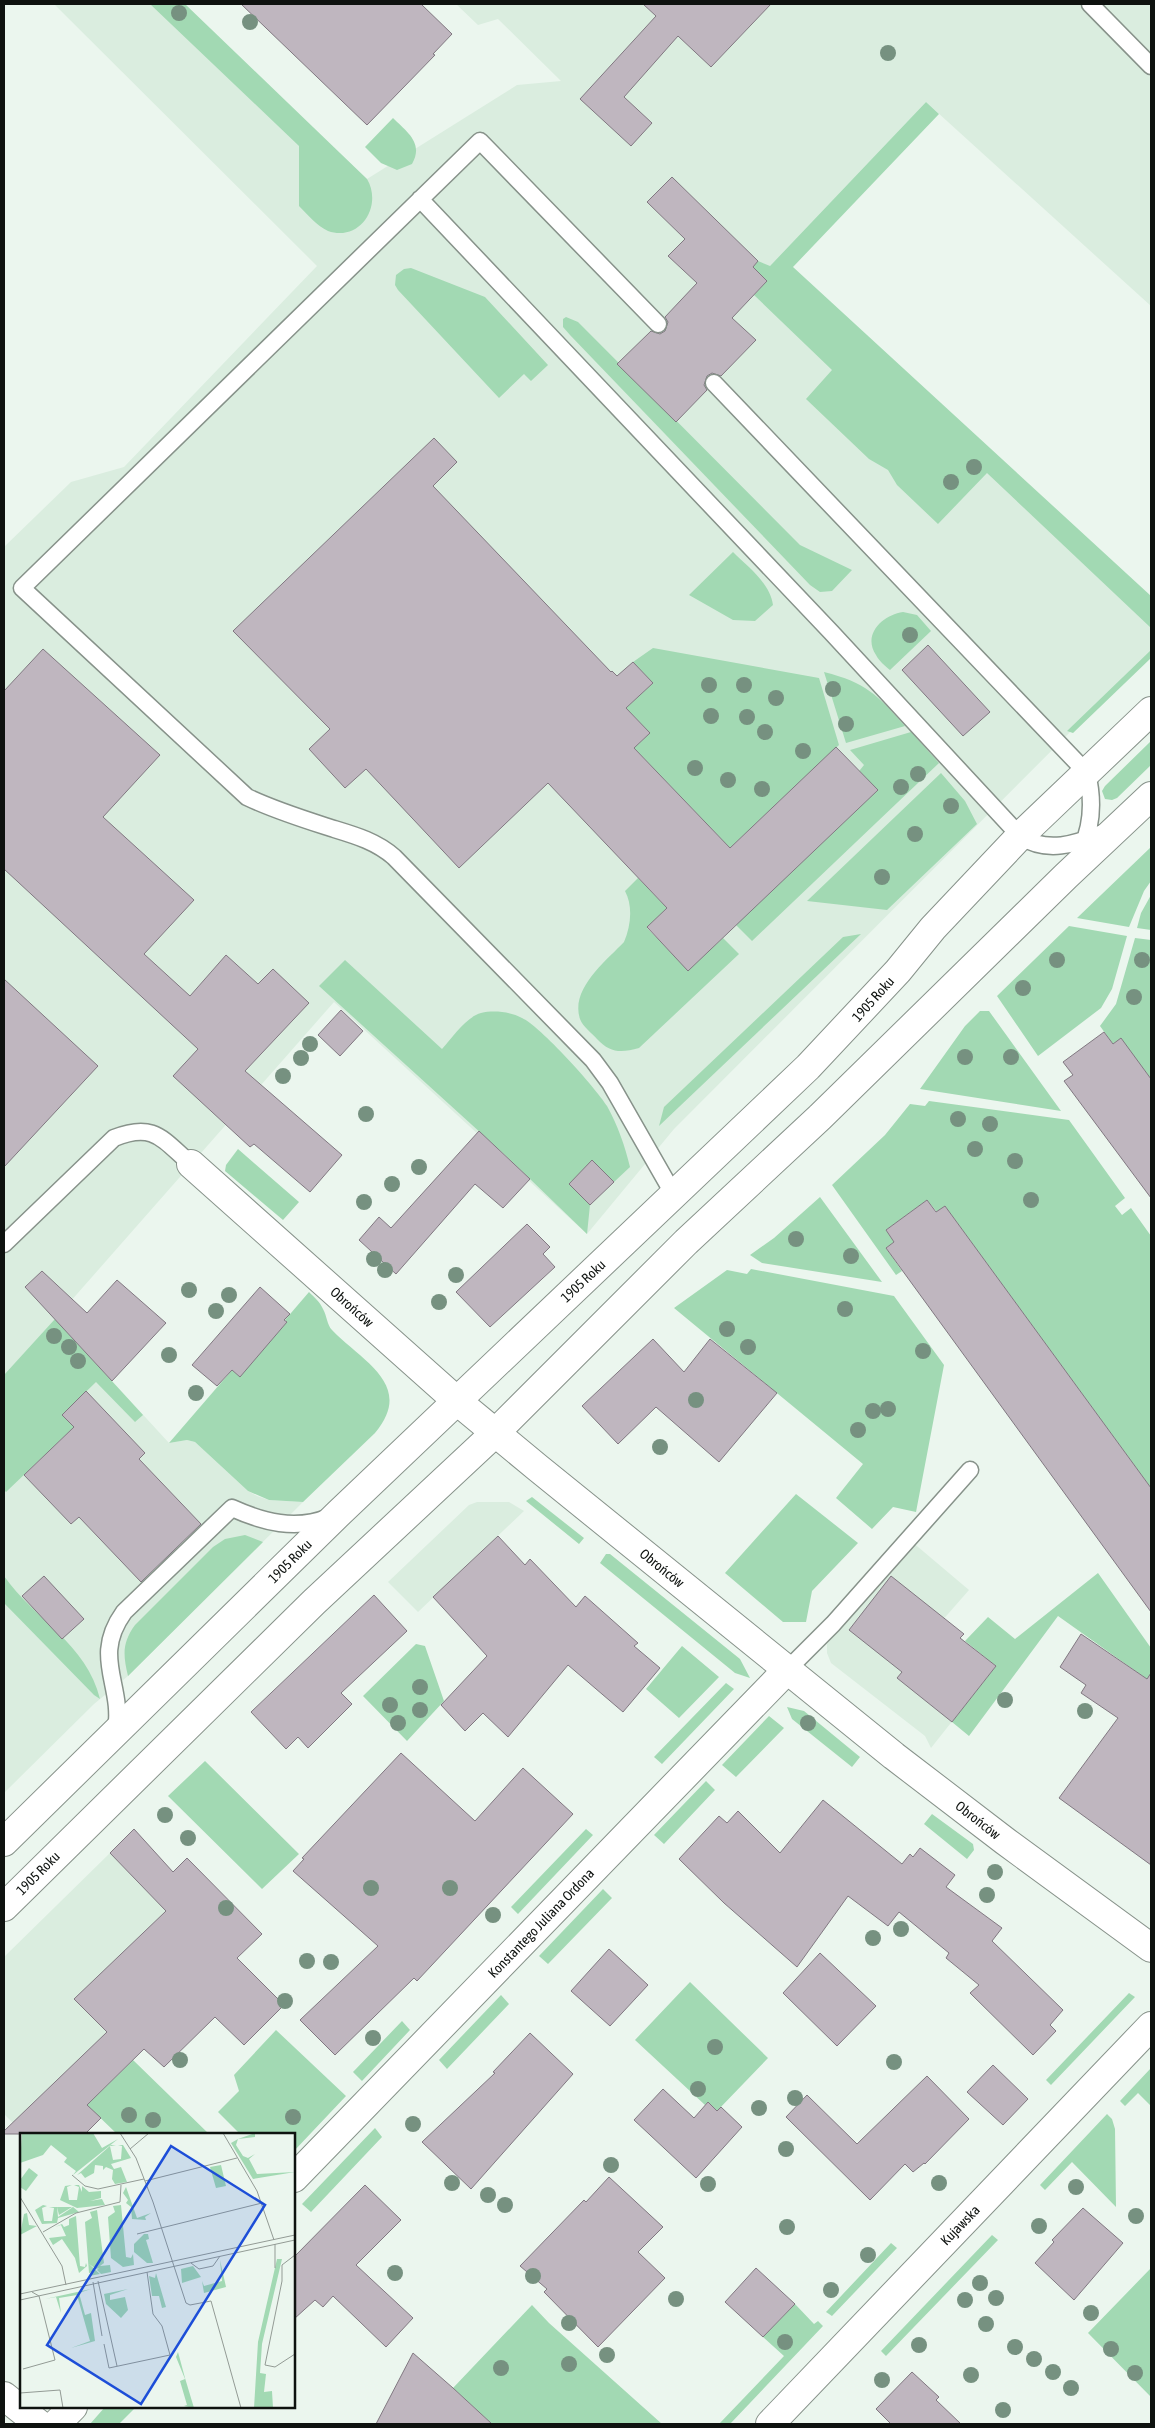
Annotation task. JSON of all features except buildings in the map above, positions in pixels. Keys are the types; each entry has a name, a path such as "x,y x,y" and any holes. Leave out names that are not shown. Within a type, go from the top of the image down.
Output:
{"main road":[{"name":"1905 Roku","path":"4,1842 338,1514 839,1036 898,971 933,928 1020,836 1151,711"},
{"name":"1905 Roku","path":"4,1908 307,1608 496,1433 686,1242 820,1117 1066,876 1151,796"},
{"name":"Obrońców","path":"191,1164 457,1401 496,1433 894,1756 1005,1841 1151,1948"},
{"name":"Konstantego Juliana Ordona","path":"295,2177 788,1669"},
{"name":"Kujawska","path":"770,2424 1151,2026"},
{"path":"4,2396 39,2424"},
{"path":"56,2424 72,2408"}],"lane":[{"path":"1090,4 1151,66"},
{"path":"658,324 480,141 22,588 247,797 279,811 368,840 383,847 394,857 593,1060 610,1083 674,1195"},
{"path":"420,199 832,632 1020,836 1031,843 1061,846 1085,840 1123,823"},
{"path":"714,383 1086,773 1090,785 1091,817 1085,840 1066,876"},
{"path":"4,1244 114,1138 133,1132 151,1132 159,1136 191,1164"},
{"path":"788,1669 833,1624 970,1470"},
{"path":"116,1734 118,1712 108,1653 113,1631 124,1612 232,1508 262,1519 291,1525 309,1524 338,1514"}],"shaded area":[{"path":"54,4 180,4 367,179 517,85 561,81 498,19 478,25 456,4 1151,4 1151,306 926,102 770,266 1151,621 1151,651 674,1129 587,1234 334,1002 55,1319 169,1443 187,1440 195,1442 248,1491 257,1496 269,1500 303,1502 128,1676 94,1704 4,1793 4,547 71,482 124,467 317,266"},
{"path":"477,1502 509,1502 524,1511 418,1612 388,1582 469,1505"},
{"path":"911,1541 969,1590 941,1622 996,1666 931,1748 925,1736 831,1663 827,1653 827,1644 831,1638"},
{"path":"110,1853 225,1970 58,2133 23,2133 4,2114 4,1957"}],"green space":[{"path":"150,4 185,4 367,179 371,189 372,200 366,219 359,226 350,231 340,233 328,231 316,223 299,206 299,146"},
{"path":"926,102 939,114 793,267 1151,596 1151,628 987,473 938,524 897,485 888,470 869,459 806,399 832,370 754,295 767,281 753,267 758,261 770,266"},
{"path":"393,118 412,138 416,150 412,164 397,170 381,163 365,147"},
{"path":"411,268 485,297 548,365 531,381 524,374 499,398 398,290 395,285 396,275 404,269"},
{"path":"566,317 578,322 800,545 852,570 832,591 820,592 810,585 570,335 563,327 563,319"},
{"path":"733,552 758,576 771,597 773,605 755,621 733,620 689,595"},
{"path":"903,612 917,615 931,631 890,670 877,657 872,647 873,633 882,621"},
{"path":"653,648 819,678 839,745 730,848 634,748 650,733 626,708 653,683 633,662"},
{"path":"1151,650 1151,658 1073,733 1067,731"},
{"path":"824,672 861,685 870,691 905,726 846,743"},
{"path":"911,732 939,763 752,941 736,925 864,765 850,750"},
{"path":"1151,741 1151,765 1117,798 1112,800 1105,799 1102,791 1105,786"},
{"path":"941,773 965,801 977,824 887,910 807,901"},
{"path":"1151,847 1151,881 1144,891 1129,927 1077,918"},
{"path":"638,878 667,908 647,928 688,970 723,938 739,954 639,1048 616,1051 602,1044 585,1027 581,1022 578,1008 585,986 624,942 630,916 628,897 625,891"},
{"path":"1151,895 1151,930 1137,928 1141,913"},
{"path":"1069,926 1127,936 1112,989 1101,1008 1038,1056 997,996"},
{"path":"861,934 659,1126 664,1107 843,937"},
{"path":"1135,938 1151,940 1151,1079 1121,1039 1113,1044 1100,1026 1116,1004"},
{"path":"345,960 442,1049 460,1028 475,1015 491,1012 508,1013 530,1023 580,1072 601,1097 615,1121 630,1167 614,1182 592,1161 569,1184 590,1205 587,1234 504,1154 319,986"},
{"path":"980,1011 989,1011 1061,1111 920,1089 965,1026"},
{"path":"929,1101 1069,1120 1125,1198 1115,1206 1122,1215 1131,1208 1151,1236 1151,1488 945,1206 937,1212 927,1200 886,1230 894,1242 886,1248 902,1271 896,1275 832,1185 885,1135 910,1104 925,1106"},
{"path":"238,1149 299,1202 283,1220 225,1171 226,1165"},
{"path":"820,1197 882,1282 762,1263 750,1255 774,1238"},
{"path":"751,1269 894,1296 944,1365 916,1512 893,1507 872,1529 836,1498 863,1464 674,1308 727,1270 747,1274"},
{"path":"309,1292 322,1306 332,1330 380,1375 387,1388 390,1401 386,1416 375,1433 303,1502 269,1500 248,1491 195,1442 187,1440 169,1443 232,1370 239,1376 287,1322 285,1320"},
{"path":"55,1319 143,1415 135,1422 96,1382 62,1415 74,1427 6,1492 4,1490 4,1375"},
{"path":"796,1494 858,1543 812,1591 806,1622 783,1622 725,1573"},
{"path":"532,1497 584,1538 579,1544 526,1501"},
{"path":"245,1535 263,1542 128,1676 125,1649 135,1625 213,1547 225,1539"},
{"path":"606,1554 610,1554 740,1659 750,1678 735,1673 600,1563"},
{"path":"1098,1573 1151,1648 1151,1682 1058,1616 969,1736 952,1722 996,1666 965,1641 988,1617 1015,1639"},
{"path":"4,1576 16,1592 59,1633 84,1663 100,1699 4,1603"},
{"path":"416,1644 425,1646 444,1701 407,1741 363,1696"},
{"path":"682,1646 719,1677 679,1718 646,1689"},
{"path":"726,1683 734,1689 662,1764 654,1757"},
{"path":"787,1707 804,1711 860,1757 852,1767 792,1719"},
{"path":"769,1716 784,1728 736,1777 722,1765"},
{"path":"205,1761 299,1854 262,1889 168,1796"},
{"path":"706,1781 715,1790 664,1844 654,1835"},
{"path":"932,1814 973,1844 974,1850 967,1859 924,1824"},
{"path":"586,1829 593,1835 518,1914 511,1907"},
{"path":"603,1889 612,1898 548,1964 539,1956"},
{"path":"690,1982 768,2058 717,2111 708,2102 705,2105 635,2040"},
{"path":"1129,1993 1135,1997 1051,2085 1046,2080"},
{"path":"501,1995 509,2004 447,2069 439,2060"},
{"path":"402,2021 410,2030 362,2081 353,2072"},
{"path":"276,2030 346,2096 295,2150 295,2133 239,2133 218,2112 239,2091 234,2075"},
{"path":"133,2060 208,2133 116,2133 87,2105"},
{"path":"1151,2068 1151,2106 1138,2093 1125,2106 1120,2101"},
{"path":"1107,2114 1112,2119 1115,2129 1116,2207 1072,2162 1045,2190 1040,2185"},
{"path":"375,2128 382,2137 311,2212 302,2204"},
{"path":"992,2235 998,2240 886,2356 881,2351"},
{"path":"891,2243 897,2248 832,2316 826,2312"},
{"path":"1151,2268 1151,2397 1088,2333"},
{"path":"795,2304 814,2324 818,2321 823,2326 730,2424 719,2424 784,2356 763,2337"},
{"path":"532,2305 549,2323 662,2424 492,2424 453,2388"},
{"path":"104,2408 135,2408 119,2424 90,2424"}]}
